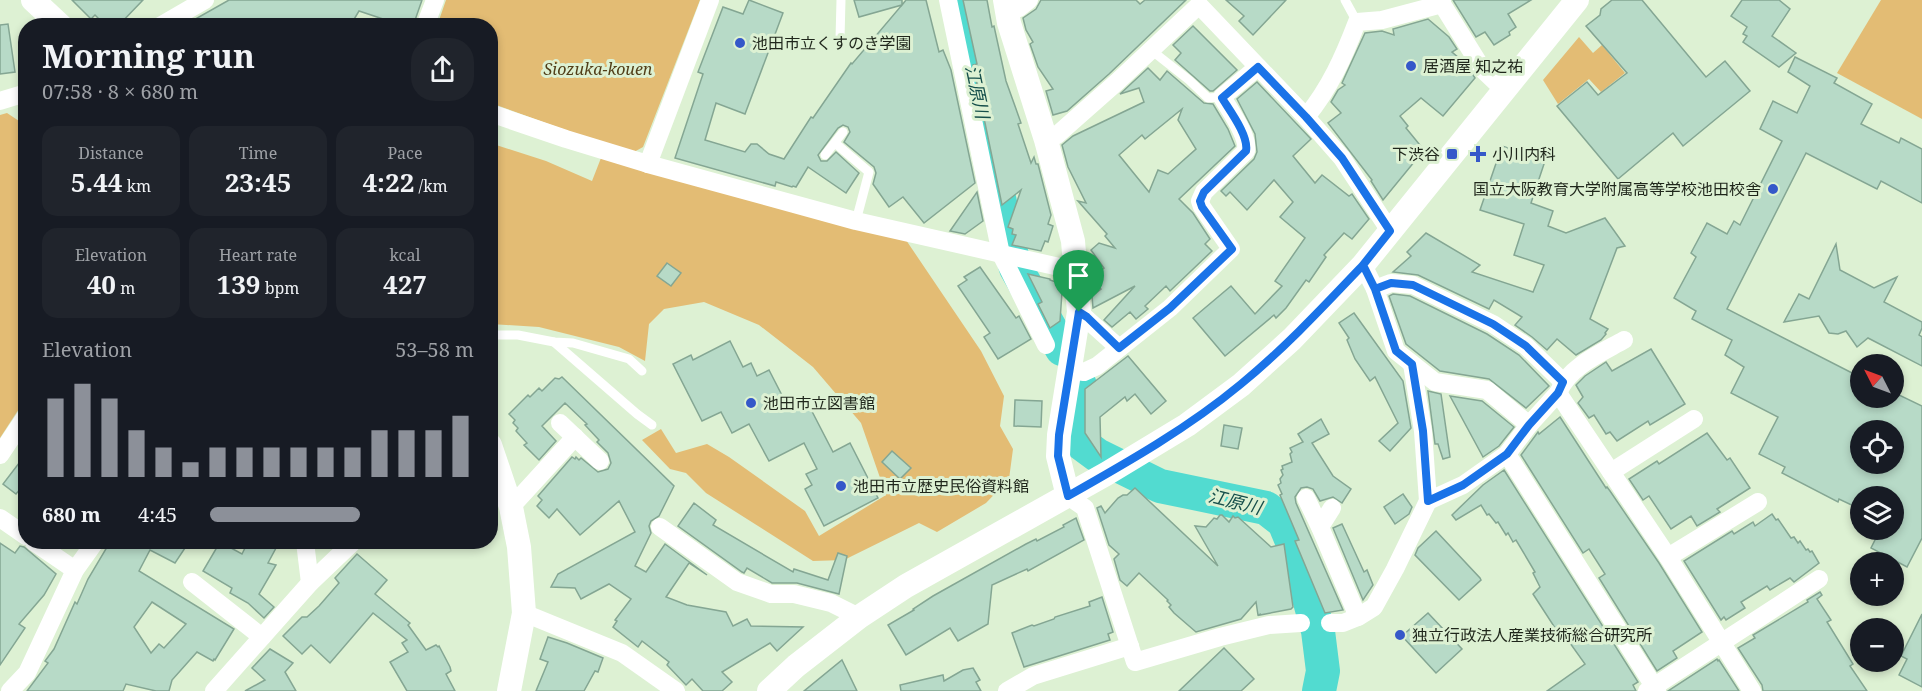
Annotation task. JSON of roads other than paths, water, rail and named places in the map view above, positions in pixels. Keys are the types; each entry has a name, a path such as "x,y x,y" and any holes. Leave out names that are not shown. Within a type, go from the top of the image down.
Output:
{"street":[{"path":"33,0 52,18"},
{"path":"174,18 206,0"},
{"path":"428,18 435,0"},
{"path":"648,164 710,0"},
{"path":"948,0 1009,255 1046,345"},
{"path":"1029,0 1019,8 1006,5 1009,23 1046,140 1073,241 1077,271 1079,312 1059,435 1058,456 1068,496 1085,508 1135,662 1269,625 1301,623"},
{"path":"769,691 796,666 859,616 906,586 1068,496 1187,425 1241,384 1292,339 1363,265 1577,0"},
{"path":"1306,117 1341,64 1357,22 1382,20 1442,2 1483,70 1504,90"},
{"path":"1046,140 1057,135 1151,50 1196,3 1306,117 1342,158 1390,231"},
{"path":"1070,370 1084,372 1097,366 1170,308 1232,249 1200,201 1204,192 1246,151 1247,144 1244,137 1222,98 1258,67"},
{"path":"0,101 18,95"},
{"path":"498,116 648,164 855,221 1077,271"},
{"path":"1363,265 1375,289 1396,351 1435,382 1487,390 1529,425"},
{"path":"1375,289 1391,283 1413,285 1493,324 1526,346 1560,388 1611,472 1668,557 1752,691"},
{"path":"1079,312 1119,348"},
{"path":"1428,501 1463,485 1507,454 1560,388 1587,361 1624,340"},
{"path":"1330,623 1343,623 1374,607 1428,501 1423,431 1412,364"},
{"path":"1611,472 1694,419"},
{"path":"560,423 600,461"},
{"path":"0,455 18,428"},
{"path":"511,507 575,437"},
{"path":"1507,454 1652,689 1819,579"},
{"path":"498,487 511,507 519,547 524,613 509,691"},
{"path":"1306,498 1358,616"},
{"path":"1668,557 1758,502"},
{"path":"1320,527 1332,508"},
{"path":"0,518 18,530"},
{"path":"660,527 737,582 771,594 794,594 831,603 859,616"},
{"path":"44,549 75,570"},
{"path":"10,691 27,673 75,570 90,549"},
{"path":"306,549 310,583"},
{"path":"214,691 310,583 346,549"},
{"path":"192,582 262,637"},
{"path":"524,613 622,653 676,691"},
{"path":"1007,691 1033,676 1130,646"}],"lane":[{"path":"840,39 841,0"},
{"path":"1345,0 1357,22"},
{"path":"1151,50 1208,98 1222,98"},
{"path":"825,155 843,132"},
{"path":"835,143 869,172 855,221"},
{"path":"498,335 518,335 573,343 629,359 642,371"},
{"path":"554,342 652,425"}],"waterway":[{"name":"江原川","path":"958,0 1009,246 1016,268 1062,349"},
{"name":"江原川","path":"1079,383 1081,388 1075,422 1078,441 1097,455 1160,486 1266,508 1284,522 1296,551 1318,631 1323,671 1319,691"}],"place":[{"name":"池田市立くすのき学園","path":"740,43"},
{"name":"居酒屋 知之祐","path":"1411,66"},
{"name":"下渋谷","path":"1452,154"},
{"name":"小川内科","path":"1478,154"},
{"name":"国立大阪教育大学附属高等学校池田校舎","path":"1773,189"},
{"name":"池田市立図書館","path":"751,403"},
{"name":"池田市立歴史民俗資料館","path":"841,486"},
{"name":"独立行政法人産業技術総合研究所","path":"1400,635"}],"park label":[{"name":"Siozuka-kouen","path":"598,69"}]}
